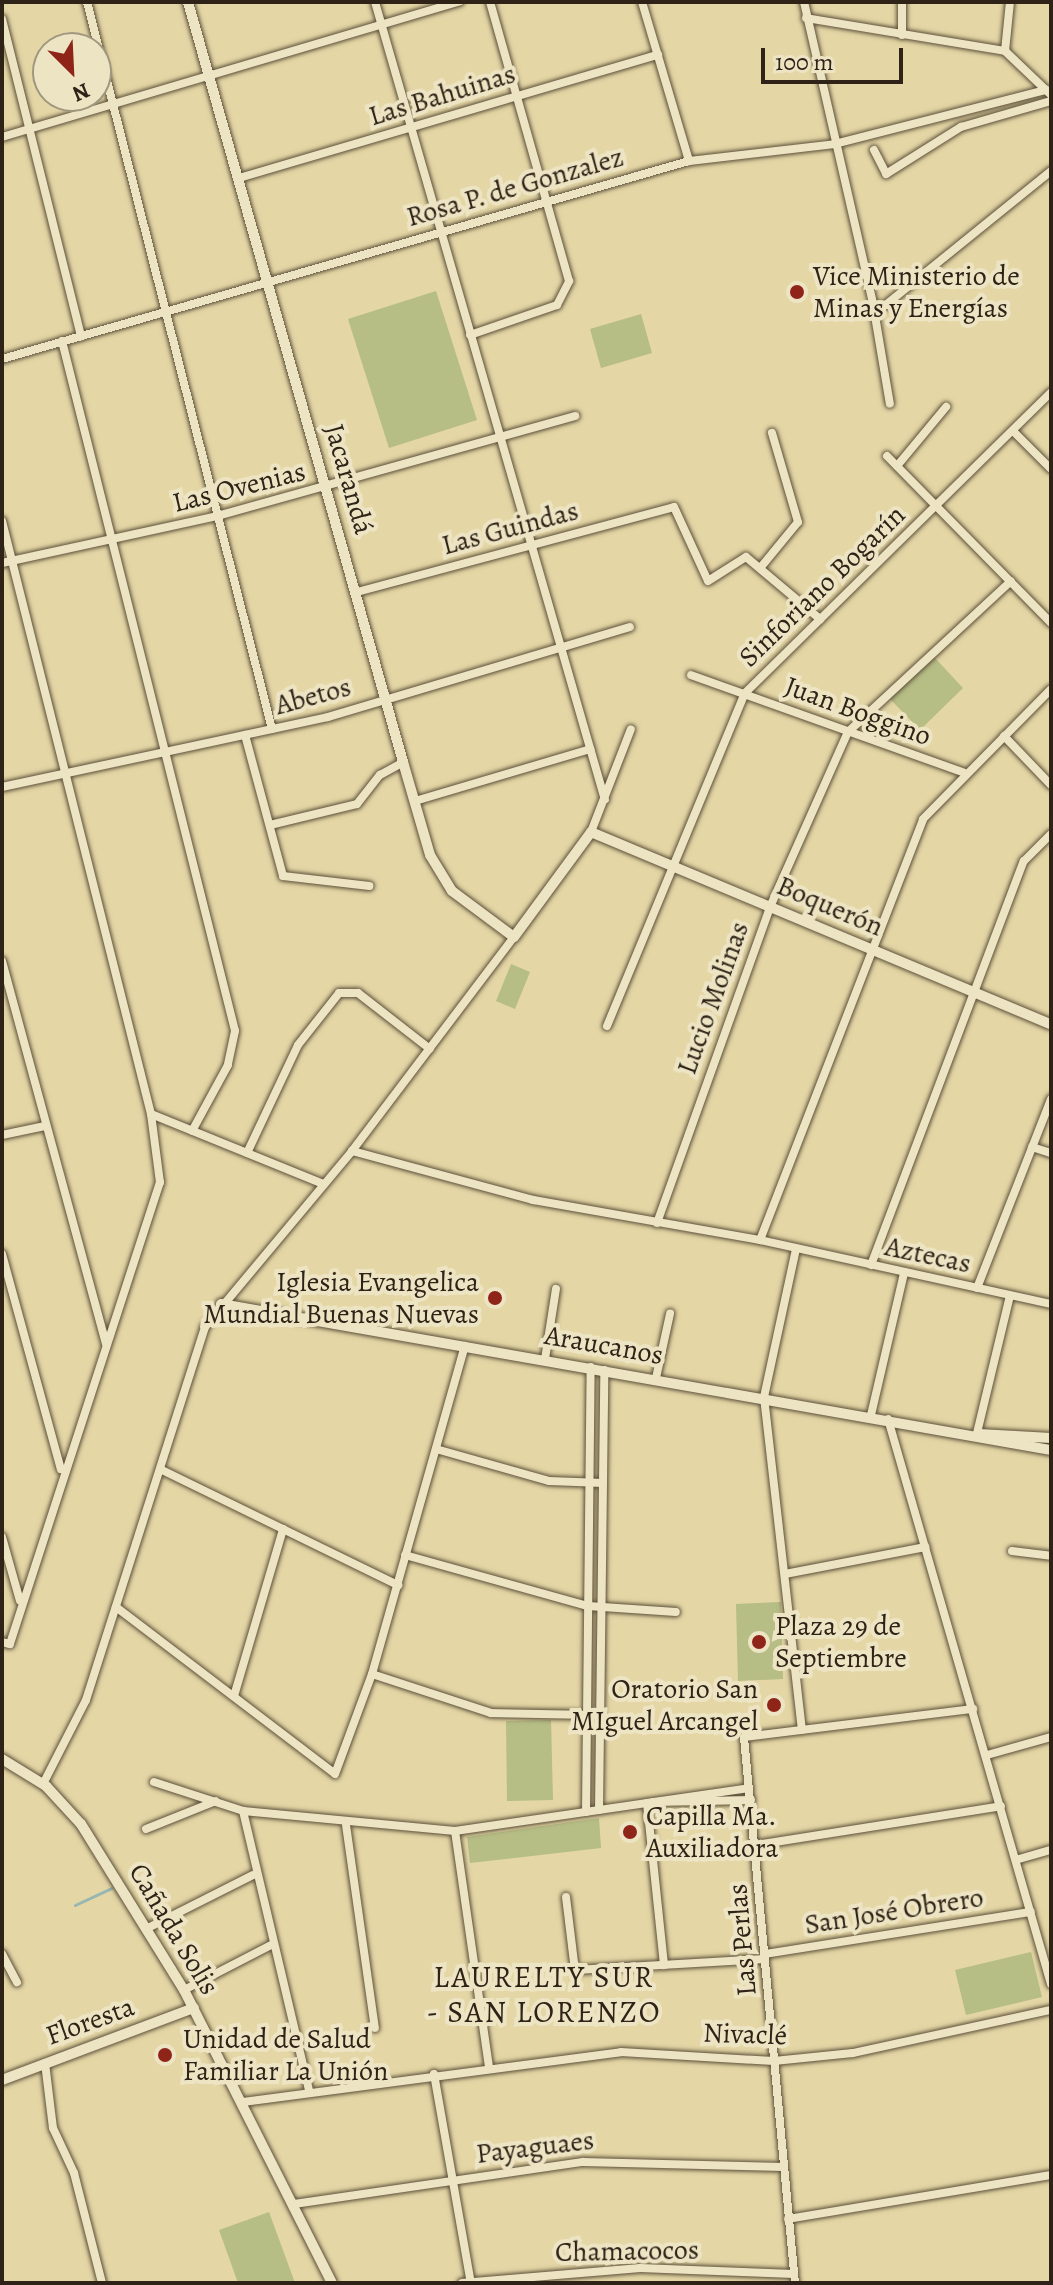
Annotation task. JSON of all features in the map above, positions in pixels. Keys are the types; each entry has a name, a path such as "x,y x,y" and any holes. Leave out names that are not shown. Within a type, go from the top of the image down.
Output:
{"street":[{"path":"87,2 168,310 272,729"},
{"name":"Jacarandá","path":"188,2 403,762 441,876 514,937"},
{"path":"375,2 605,800"},
{"path":"2,137 459,2"},
{"path":"470,335 565,297 567,265 490,2"},
{"path":"642,2 689,161"},
{"path":"804,2 873,304 890,404"},
{"path":"902,2 902,35"},
{"path":"1005,51 1010,2"},
{"path":"806,18 1005,51 1049,95 961,127 886,174 874,150"},
{"path":"2,19 81,336"},
{"name":"Las Bahuinas","path":"239,178 658,55"},
{"name":"Rosa P. de Gonzalez","path":"2,359 689,161 835,144 1049,95"},
{"path":"873,304 883,307 1051,171"},
{"path":"62,341 235,1031 228,1065 192,1131"},
{"name":"Sinforiano Bogarín","path":"607,1026 745,693 1014,432 1051,392"},
{"path":"897,466 946,407"},
{"name":"Las Ovenias","path":"7,562 217,516 503,441 575,416"},
{"path":"1014,432 1051,469"},
{"path":"772,433 798,522 761,567 820,619"},
{"path":"887,456 1051,623"},
{"name":"Las Guindas","path":"357,592 674,507 708,581 746,557 761,567"},
{"path":"2,521 7,562 66,774 151,1114 158,1199 61,1470 10,1644 2,1642"},
{"name":"Lucio Molinas","path":"657,1223 770,907 848,732 1011,581"},
{"name":"Abetos","path":"2,787 272,729 562,649 630,627"},
{"name":"Juan Boggino","path":"691,675 964,773"},
{"path":"760,1240 923,819 964,773 1051,689"},
{"path":"43,1784 86,1700 162,1470 196,1346 221,1304 352,1151 591,832 631,729"},
{"path":"245,735 283,876 369,886"},
{"path":"1004,736 1051,785"},
{"path":"415,801 590,749"},
{"path":"270,825 357,804 380,775 403,762"},
{"name":"Boquerón","path":"591,832 975,995 1051,1024"},
{"path":"871,1265 1024,861 1051,834"},
{"path":"2,961 106,1345"},
{"path":"247,1153 298,1045 339,993 358,993 430,1049"},
{"path":"977,1288 1051,1099"},
{"path":"151,1114 323,1184"},
{"path":"2,1135 45,1126"},
{"path":"1032,1147 1051,1153"},
{"name":"Aztecas","path":"352,1151 657,1223 760,1240 1051,1304"},
{"path":"796,1249 764,1397 802,1730 973,1709"},
{"path":"2,1254 61,1470"},
{"path":"871,1415 904,1273"},
{"path":"545,1359 556,1289"},
{"path":"978,1433 1010,1296"},
{"name":"Araucanos","path":"221,1304 978,1433 1051,1438"},
{"path":"656,1378 670,1314"},
{"path":"116,1607 335,1774 372,1674 465,1346"},
{"path":"586,1812 591,1367"},
{"path":"599,1810 604,1370"},
{"path":"888,1418 1019,1859 1031,1912 1049,1966 1051,1984"},
{"name":"Araucanos","path":"978,1433 984,1441 1051,1450"},
{"path":"436,1449 533,1477 603,1483"},
{"path":"162,1470 398,1585"},
{"path":"234,1696 283,1529"},
{"path":"2,1537 20,1604"},
{"path":"785,1574 925,1547"},
{"path":"1012,1551 1051,1556"},
{"path":"405,1555 601,1609 676,1612"},
{"path":"372,1674 491,1713 600,1715"},
{"name":"Las Perlas","path":"794,2278 744,1737 802,1730"},
{"path":"987,1755 1051,1737"},
{"name":"Cañada Solis","path":"2,1759 43,1784 81,1824 194,2008 332,2283"},
{"path":"154,1782 243,1811 346,1825 455,1831 749,1788"},
{"path":"146,1829 216,1800"},
{"path":"650,1803 751,1800"},
{"path":"650,1803 664,1965"},
{"path":"756,1845 1001,1806"},
{"path":"243,1811 253,1875 309,2090"},
{"path":"346,1825 375,2028"},
{"path":"455,1831 489,2067"},
{"path":"1019,1859 1051,1850"},
{"path":"146,1929 253,1875"},
{"name":"San José Obrero","path":"566,1897 575,1970 765,1957 1031,1912"},
{"path":"184,1990 271,1945"},
{"path":"2,1954 17,1982"},
{"name":"Floresta","path":"2,2080 194,2008"},
{"name":"Nivaclé","path":"243,2102 309,2090 621,2052 774,2061 955,2036 1051,2010"},
{"path":"45,2063 53,2128 74,2173 102,2283"},
{"path":"434,2074 448,2180 468,2282"},
{"name":"Payaguaes","path":"294,2204 598,2161 783,2167"},
{"path":"788,2219 1051,2175"},
{"name":"Chamacocos","path":"468,2282 640,2268 794,2278"}],"green space":[{"path":"436,291 477,420 389,448 348,319"},
{"path":"641,314 652,353 601,368 590,329"},
{"path":"934,657 963,688 920,730 890,699"},
{"path":"511,964 530,972 515,1009 496,1001"},
{"name":"Plaza 29 de Septiembre","path":"781,1602 783,1679 738,1681 736,1604"},
{"path":"551,1720 553,1800 507,1801 506,1721"},
{"path":"599,1818 601,1848 470,1863 467,1837"},
{"path":"1031,1952 1042,1997 966,2015 955,1970"},
{"path":"269,2212 295,2283 238,2283 219,2230"}],"waterway":[{"path":"75,1905 111,1888"}],"place":[{"name":"Vice Ministerio de Minas y Energías","path":"797,292"},
{"name":"Iglesia Evangelica Mundial Buenas Nuevas","path":"495,1298"},
{"name":"Plaza 29 de Septiembre","path":"759,1642"},
{"name":"Oratorio San MIguel Arcangel","path":"774,1705"},
{"name":"Capilla Ma. Auxiliadora","path":"630,1832"},
{"name":"Unidad de Salud Familiar La Unión","path":"165,2055"}],"district":[{"name":"LAURELTY SUR - SAN LORENZO","path":"544,1994"}]}
